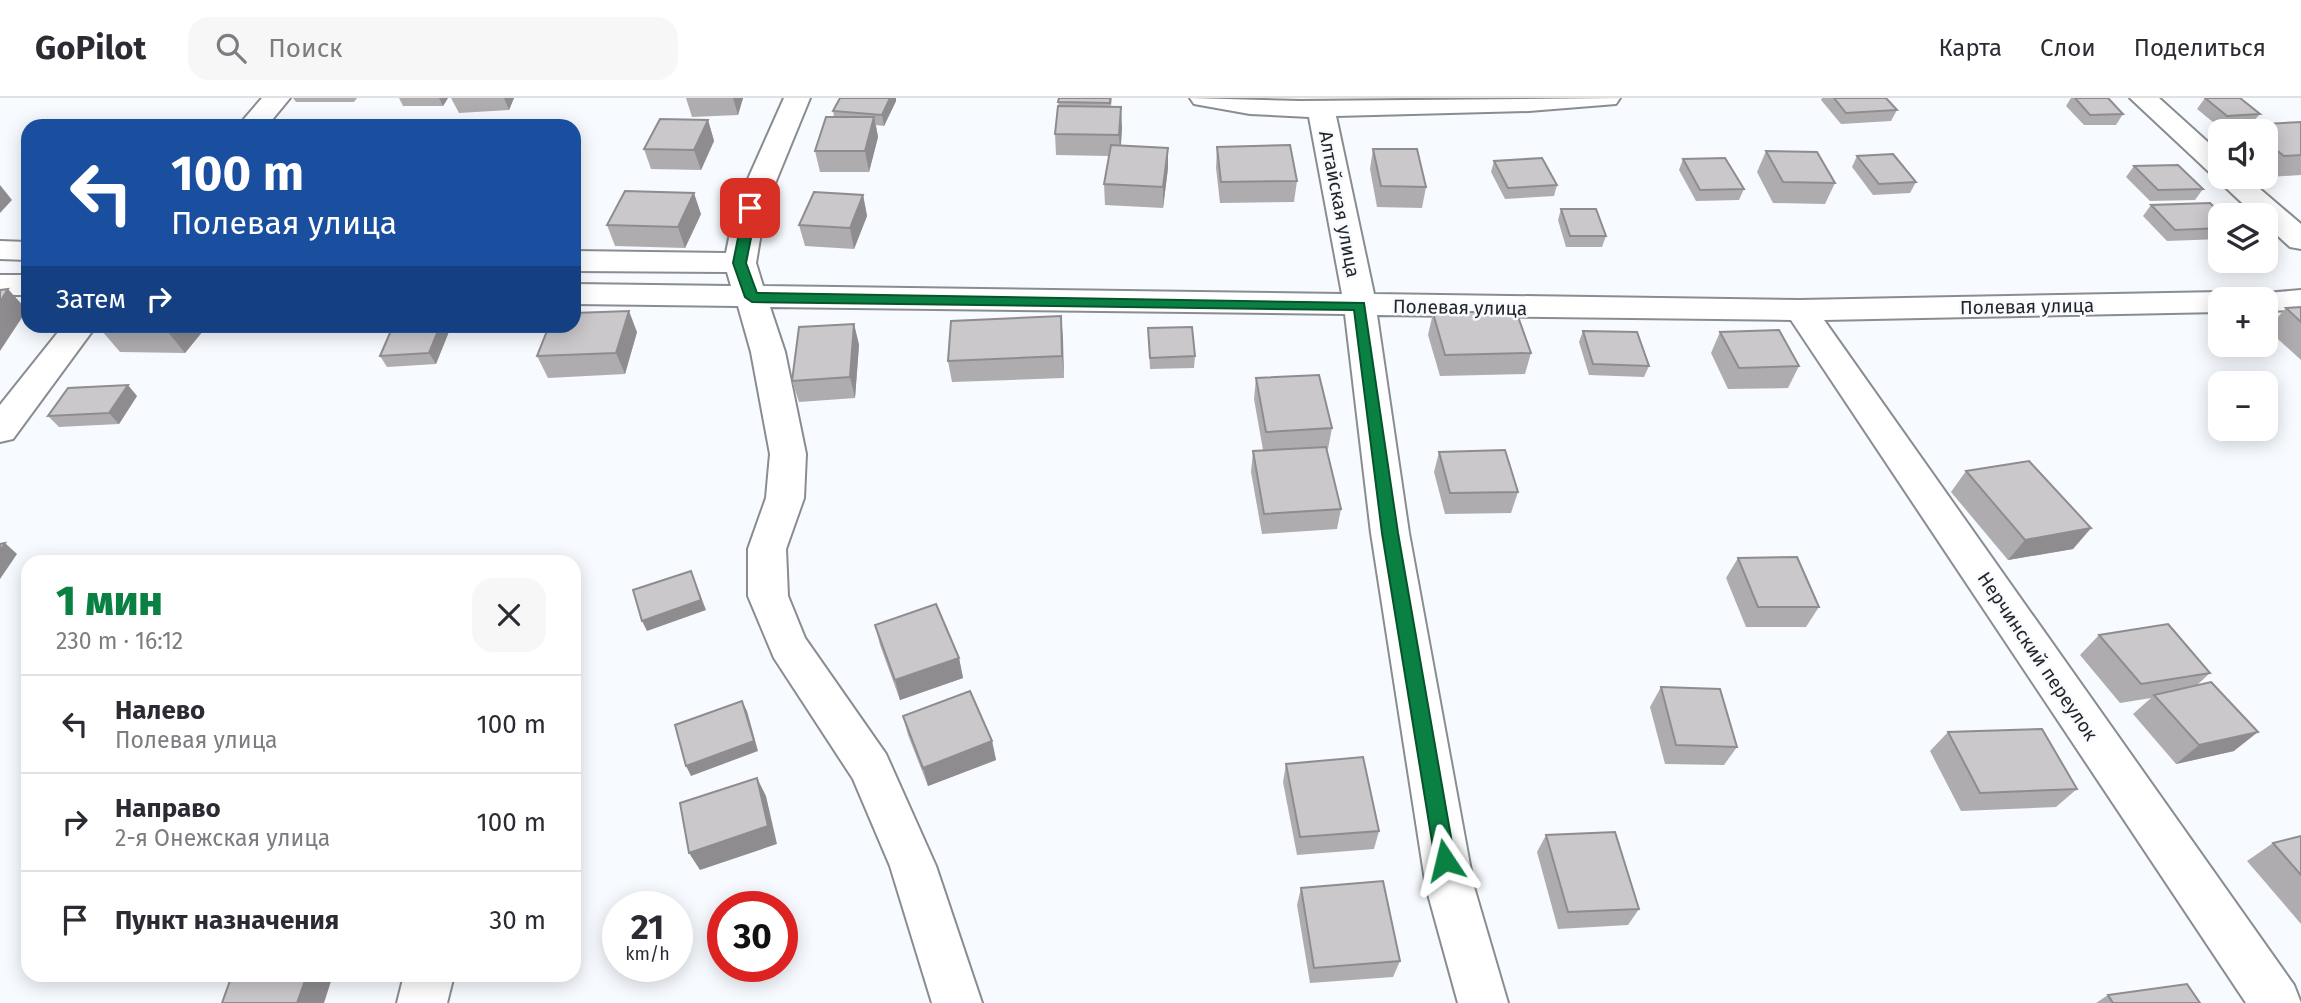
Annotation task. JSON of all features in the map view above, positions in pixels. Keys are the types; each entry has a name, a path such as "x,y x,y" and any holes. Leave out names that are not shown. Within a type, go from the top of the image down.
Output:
{"street":[{"path":"258,119 277,98"},
{"path":"797,98 750,208 746,280 768,352 788,454 785,498 768,549 768,596 788,646 870,768 912,866 957,1003"},
{"path":"1203,98 1224,104 1321,108 1564,103 1607,98"},
{"path":"2143,98 2208,158"},
{"name":"Алтайская улица","path":"1321,108 1360,306 1390,533 1450,887 1483,1003"},
{"path":"2243,189 2301,240"},
{"path":"0,250 21,251"},
{"path":"581,262 746,280"},
{"name":"Полевая улица","path":"581,293 746,280 1360,306 1800,310 2208,302"},
{"path":"0,285 21,285"},
{"path":"2278,300 2301,300"},
{"name":"Нерчинский переулок","path":"1800,310 2276,1003"},
{"path":"0,430 75,333"},
{"path":"422,1003 427,982"}],"building":[{"path":"840,98 890,98 882,115 833,111"},
{"path":"1059,98 1110,98 1110,103 1058,102"},
{"path":"1834,98 1886,98 1897,110 1846,113"},
{"path":"2075,98 2108,98 2123,114 2090,115"},
{"path":"2205,98 2240,98 2260,114 2227,116"},
{"path":"1058,106 1121,107 1119,135 1055,134"},
{"path":"826,117 874,117 865,151 815,151"},
{"path":"660,119 708,120 694,150 644,149"},
{"path":"2301,122 2301,155 2284,156 2278,151 2278,123"},
{"path":"1111,145 1168,148 1163,187 1104,184"},
{"path":"1290,145 1297,181 1221,182 1217,147"},
{"path":"1373,149 1417,149 1426,187 1381,186"},
{"path":"1766,151 1817,152 1835,183 1783,182"},
{"path":"1893,154 1916,182 1879,184 1857,156"},
{"path":"1542,158 1557,185 1508,188 1494,161"},
{"path":"1725,158 1744,189 1700,190 1683,159"},
{"path":"2178,165 2203,189 2158,190 2134,166"},
{"path":"625,191 694,193 678,227 607,225"},
{"path":"814,192 863,195 850,228 799,225"},
{"path":"2208,203 2208,229 2175,230 2151,205"},
{"path":"1561,209 1596,209 1606,236 1570,236"},
{"path":"8,289 0,302 0,290"},
{"path":"2301,307 2301,322 2286,308"},
{"path":"629,311 616,353 537,356 546,333 581,333 581,313"},
{"path":"1516,311 1531,353 1445,355 1433,313"},
{"path":"1061,316 1062,356 948,361 951,321"},
{"path":"854,324 850,377 792,381 799,327"},
{"path":"1192,327 1195,356 1150,358 1148,328"},
{"path":"1779,330 1799,366 1739,368 1720,332"},
{"path":"1583,331 1637,332 1649,366 1593,364"},
{"path":"390,333 437,333 429,353 380,356"},
{"path":"1319,375 1332,428 1266,432 1256,378"},
{"path":"128,385 109,413 48,416 68,388"},
{"path":"1326,447 1341,509 1264,514 1253,451"},
{"path":"1505,450 1518,492 1450,493 1439,452"},
{"path":"2029,461 2091,528 2025,540 1966,471"},
{"path":"1797,557 1819,607 1758,607 1738,558"},
{"path":"691,571 701,600 642,621 633,590"},
{"path":"936,604 959,658 895,680 875,625"},
{"path":"2168,624 2210,673 2141,684 2099,635"},
{"path":"2211,682 2258,732 2199,745 2154,695"},
{"path":"1661,687 1720,689 1737,747 1676,745"},
{"path":"970,691 992,741 923,768 903,716"},
{"path":"742,701 754,741 686,766 675,725"},
{"path":"2042,729 2077,789 1980,793 1948,732"},
{"path":"1363,757 1379,831 1300,837 1286,764"},
{"path":"757,778 768,826 689,853 680,803"},
{"path":"1615,832 1639,909 1568,912 1546,835"},
{"path":"2301,836 2301,875 2273,843"},
{"path":"1383,881 1400,961 1314,968 1301,888"},
{"path":"230,982 304,982 297,1003 222,1003"},
{"path":"2187,984 2200,1003 2113,1003 2108,995"}],"route":[{"path":"750,208 740,263 752,297 1360,306 1390,533 1445,860"}]}
